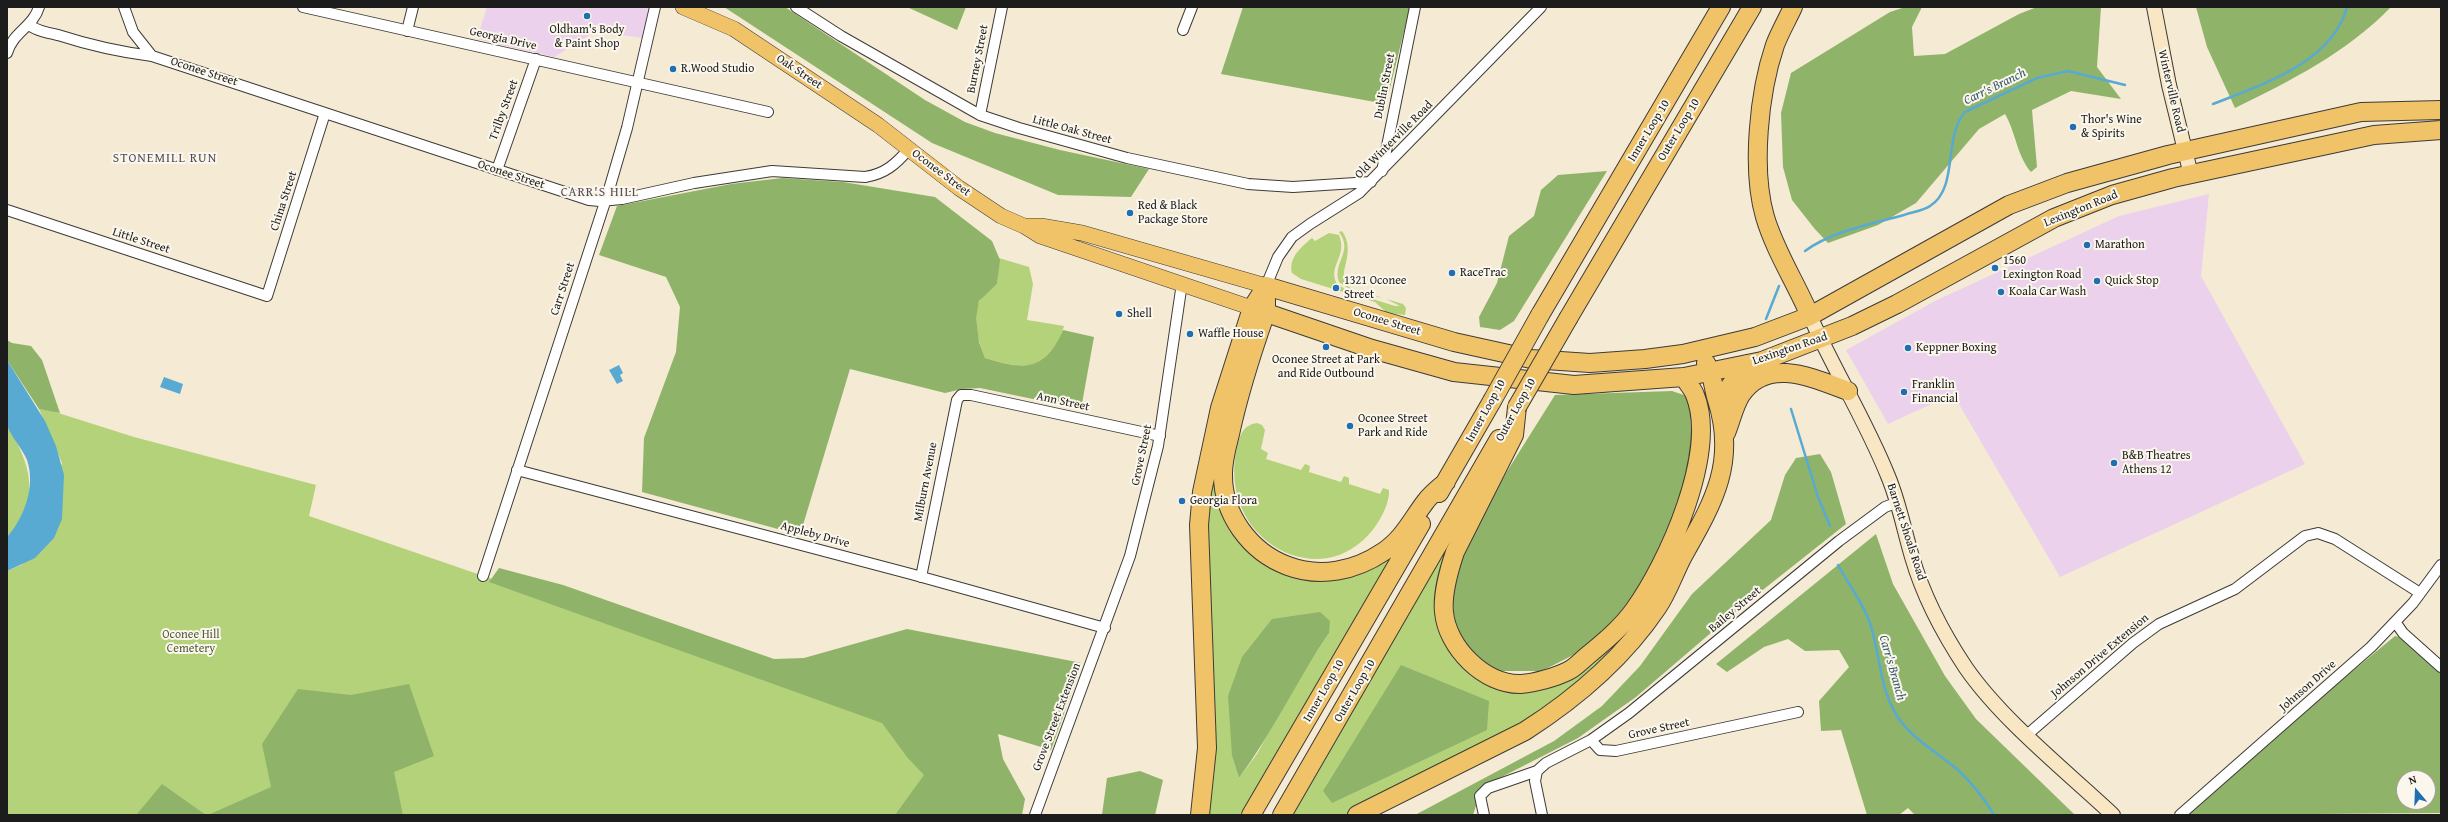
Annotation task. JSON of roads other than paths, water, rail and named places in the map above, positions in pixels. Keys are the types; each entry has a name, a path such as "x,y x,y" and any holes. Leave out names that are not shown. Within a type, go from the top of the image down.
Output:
{"highway":[{"name":"Inner Loop 10","path":"1251,815 1446,482 1540,315 1632,161 1721,7"},
{"name":"Outer Loop 10","path":"1282,815 1459,512 1569,317 1752,7"},
{"path":"1793,7 1775,45 1764,90 1759,124 1759,174 1764,216 1810,316"},
{"name":"Lexington Road","path":"1755,337 1810,316 1908,260 2028,197 2097,173 2186,151 2360,112 2441,110"},
{"name":"Lexington Road","path":"1754,363 1820,339 1897,304 2054,218 2112,194 2374,135 2441,130"},
{"path":"1200,815 1207,748 1200,525 1202,492 1220,408 1259,310 1266,286"},
{"name":"Oconee Street","path":"1266,286 1454,342 1531,359 1598,362 1645,359 1699,350 1755,337"},
{"path":"1259,310 1250,362 1238,396 1222,472 1224,488 1235,520 1245,536 1258,550 1275,561 1294,568 1314,572 1335,572 1358,566 1390,546 1407,530 1426,500 1446,482"},
{"name":"Oconee Street","path":"1259,310 1372,349 1454,372 1574,385 1684,377 1711,373 1754,363"},
{"path":"1250,362 1268,336 1286,319"},
{"path":"1699,350 1711,373 1722,414 1725,435"},
{"path":"1722,414 1730,386 1754,363 1813,368 1844,385"},
{"path":"1357,815 1525,731 1576,695 1630,643 1658,607 1710,509 1719,488 1725,435 1740,396 1757,380 1773,374 1785,372 1804,374 1844,385"},
{"path":"1517,407 1514,435 1455,552 1449,570 1444,611 1449,632 1462,654 1483,672 1501,680 1521,684 1568,671 1612,635 1635,609 1663,558 1682,518 1697,470 1700,413 1695,394 1684,377"}],"main road":[{"name":"Oak Street","path":"683,7 734,29 909,148"},
{"name":"Winterville Road","path":"2154,7 2169,85 2191,175"},
{"name":"Oconee Street","path":"909,148 959,188 1001,216 1024,226 1040,236 1259,310"},
{"name":"Oconee Street","path":"1024,226 1041,226 1082,233 1266,286"},
{"name":"Barnett Shoals Road","path":"1810,316 1820,339 1873,441 1898,502 1912,558 1947,637 1977,681 2028,734 2113,815"}],"street":[{"path":"7,53 16,35 34,20 39,7"},
{"path":"124,7 133,32 152,56"},
{"name":"Georgia Drive","path":"303,7 768,112"},
{"path":"407,31 413,7"},
{"name":"Carr Street","path":"484,576 517,470 606,200 638,83 655,7"},
{"name":"Little Oak Street","path":"796,7 841,36 980,116 1127,158 1248,184 1293,187 1371,182"},
{"name":"Burney Street","path":"980,116 1002,7"},
{"path":"1183,30 1192,7"},
{"name":"Dublin Street","path":"1382,171 1415,7"},
{"name":"Old Winterville Road","path":"1266,286 1278,257 1292,237 1352,198 1371,182 1541,7"},
{"name":"Oconee Street","path":"29,25 42,31 85,44 127,53 152,56 589,200 606,200 646,195 694,183 772,171 865,177 879,175 894,165 909,148"},
{"name":"Trilby Street","path":"497,170 536,60"},
{"name":"China Street","path":"267,296 325,113"},
{"name":"Little Street","path":"7,210 267,296"},
{"name":"Grove Street","path":"1105,628 1130,556 1160,436 1182,283"},
{"name":"Ann Street","path":"961,395 971,395 1160,436"},
{"name":"Milburn Avenue","path":"921,577 956,400 961,395"},
{"name":"Appleby Drive","path":"517,470 921,577 1105,628"},
{"name":"Bailey Street","path":"1591,740 1642,703 1839,541 1885,507 1898,502"},
{"name":"Johnson Drive Extension","path":"2028,734 2149,631 2169,618 2235,589 2296,542 2313,533 2325,535 2335,539 2420,594"},
{"name":"Johnson Drive","path":"2180,815 2339,677 2396,623 2441,565"},
{"path":"2396,623 2403,633 2441,667"},
{"name":"Grove Street Extension","path":"1035,815 1042,790 1105,628"},
{"name":"Grove Street","path":"1591,740 1600,750 1616,752 1798,712"},
{"path":"1484,815 1480,796 1488,788 1537,771 1546,763 1591,740"},
{"path":"1537,771 1535,782 1542,815"}],"water":[{"path":"7,360 45,421 56,446 64,475 62,519 54,538 35,558 7,571 7,537 19,521 27,501 30,480 27,460 7,425 5,403"},
{"path":"619,365 623,373 620,375 623,381 617,384 609,370"},
{"path":"164,377 183,384 180,394 160,387"}],"waterway":[{"name":"Carr's Branch","path":"2213,104 2273,80 2311,57 2326,43 2339,26 2347,7"},
{"name":"Carr's Branch","path":"1805,251 1827,238 1840,233 1921,210 1930,206 1939,198 1945,187 1954,134 1958,122 1965,112 2037,78 2068,71 2125,85"},
{"name":"Carr's Branch","path":"1766,319 1779,286"},
{"name":"Carr's Branch","path":"1791,409 1818,497 1830,526"},
{"name":"Carr's Branch","path":"1838,565 1868,618 1874,637 1887,695 1897,716 1910,732 1963,775 1978,791 1994,815"}],"place":[{"name":"Oldham's Body & Paint Shop","path":"587,16"},
{"name":"R.Wood Studio","path":"673,69"},
{"name":"Thor's Wine & Spirits","path":"2073,127"},
{"name":"Red & Black Package Store","path":"1130,213"},
{"name":"Marathon","path":"2087,245"},
{"name":"1560 Lexington Road","path":"1995,268"},
{"name":"RaceTrac","path":"1452,273"},
{"name":"Quick Stop","path":"2097,281"},
{"name":"1321 Oconee Street","path":"1336,288"},
{"name":"Koala Car Wash","path":"2001,292"},
{"name":"Shell","path":"1119,314"},
{"name":"Waffle House","path":"1190,334"},
{"name":"Oconee Street at Park and Ride Outbound","path":"1326,347"},
{"name":"Keppner Boxing","path":"1908,348"},
{"name":"Franklin Financial","path":"1904,392"},
{"name":"Oconee Street Park and Ride","path":"1350,426"},
{"name":"B&B Theatres Athens 12","path":"2114,463"},
{"name":"Georgia Flora","path":"1182,501"}],"district":[{"name":"STONEMILL RUN","path":"165,159"},
{"name":"CARR'S HILL","path":"600,193"}],"park label":[{"name":"Oconee Hill Cemetery","path":"191,642"}]}
